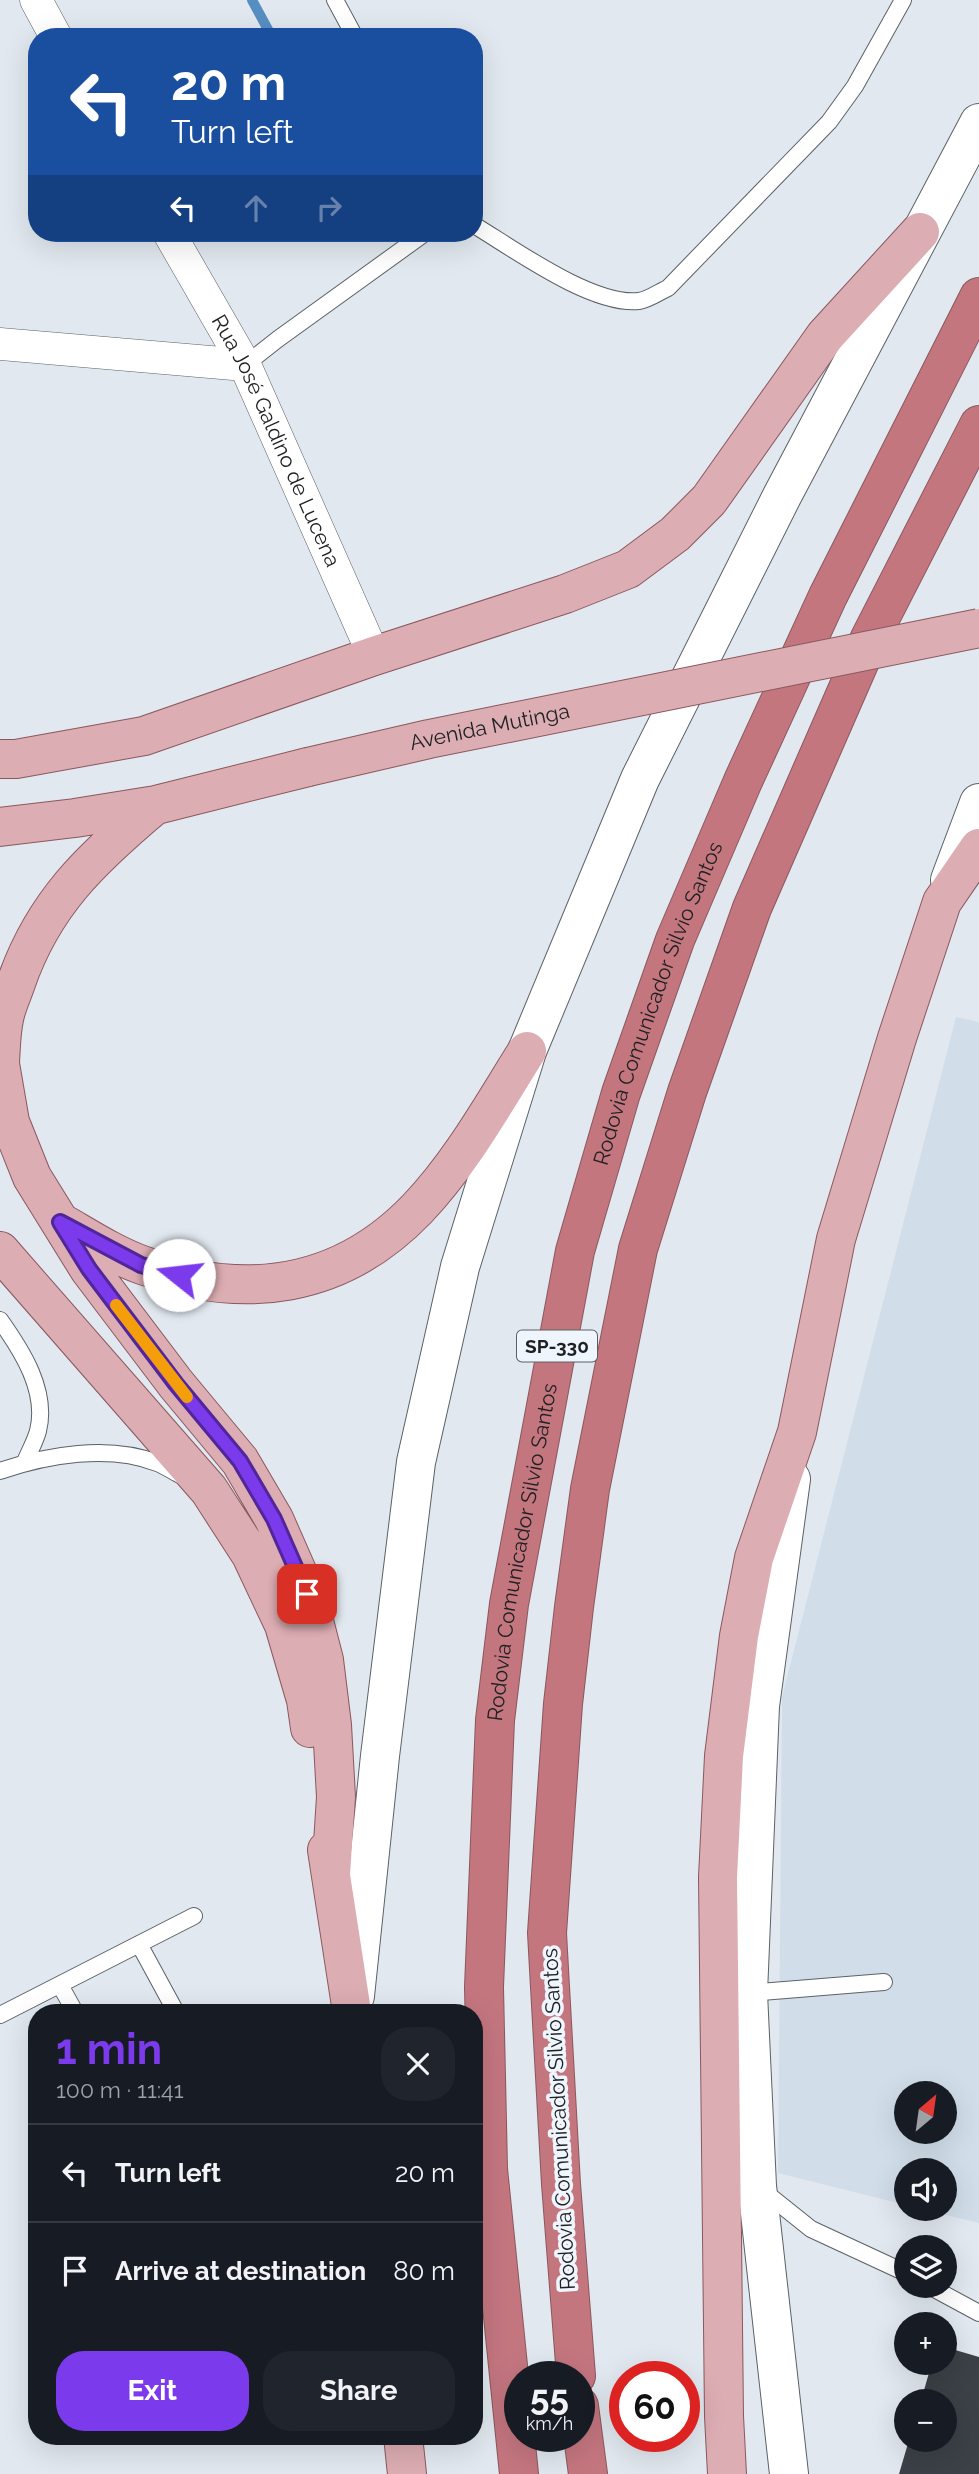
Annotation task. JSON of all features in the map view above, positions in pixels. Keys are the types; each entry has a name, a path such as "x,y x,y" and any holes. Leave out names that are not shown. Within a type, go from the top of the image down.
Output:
{"highway":[{"name":"Rodovia Comunicador Silvio Santos","path":"519,2474 488,2169 484,1987 495,1720 509,1604 575,1251 621,1093 675,940 743,781 828,596 979,297"},
{"name":"Rodovia Comunicador Silvio Santos","path":"575,2361 561,2184 547,1933 574,1607 590,1489 636,1262 687,1092 752,908 870,638 979,425"},
{"path":"585,2452 588,2474"}],"main road":[{"path":"354,2004 415,1462 460,1266 527,1051 640,779 782,496 979,123"},
{"path":"0,759 16,759 144,736 374,656 565,594 628,569 675,534 709,500 825,336 920,232"},
{"name":"Avenida Mutinga","path":"0,827 156,805 429,739 979,628"},
{"path":"789,2474 757,2186 748,1993 748,1935 760,1706 797,1432 836,1239 897,1038 942,902 979,803"},
{"path":"156,805 111,842 78,876 49,912 26,954 4,1018 0,1063 10,1122 32,1177 89,1269 176,1384 240,1461 274,1519 307,1594 324,1660 332,1724 336,1797 331,1874"},
{"path":"942,902 979,848"},
{"path":"60,1222 141,1265 198,1280 249,1286 299,1280 349,1261 379,1242 417,1209 470,1140 527,1051"},
{"path":"0,1251 209,1490 251,1555 284,1625 306,1700 352,2004"},
{"path":"727,2474 720,2191 719,1891 724,1756 739,1636 754,1558 797,1432"},
{"path":"403,2445 407,2474"}],"street":[{"path":"36,0 50,28"},
{"name":"Rua José Galdino de Lucena","path":"174,242 245,365 374,656"},
{"path":"0,344 245,365"}],"lane":[{"path":"335,0 350,28"},
{"path":"483,230 582,288 610,298 640,301 668,288 829,122 855,86 902,0"},
{"path":"245,365 413,242"},
{"path":"0,1320 18,1345 35,1380 39,1409 38,1430 25,1462"},
{"path":"0,1471 25,1462 70,1455 117,1454 156,1462 209,1490"},
{"path":"0,2015 194,1916"},
{"path":"139,1944 172,2004"},
{"path":"748,1993 884,1982"},
{"path":"60,1985 71,2004"},
{"path":"757,2186 811,2229 894,2267"},
{"path":"951,2298 979,2313"}],"shaded area":[{"path":"956,1017 979,1022 979,2223 957,2218 957,2158 894,2158 894,2202 778,2173 782,1697"}],"building":[{"path":"957,2351 979,2357 979,2474 899,2474 905,2452 957,2452 957,2389 924,2389 928,2375 957,2375"}],"waterway":[{"path":"252,0 267,28"}],"slow traffic":[{"path":"116,1305 187,1397"}],"route":[{"path":"179,1275 141,1265 60,1222 89,1269 176,1384 240,1461 274,1519 307,1594"}]}
